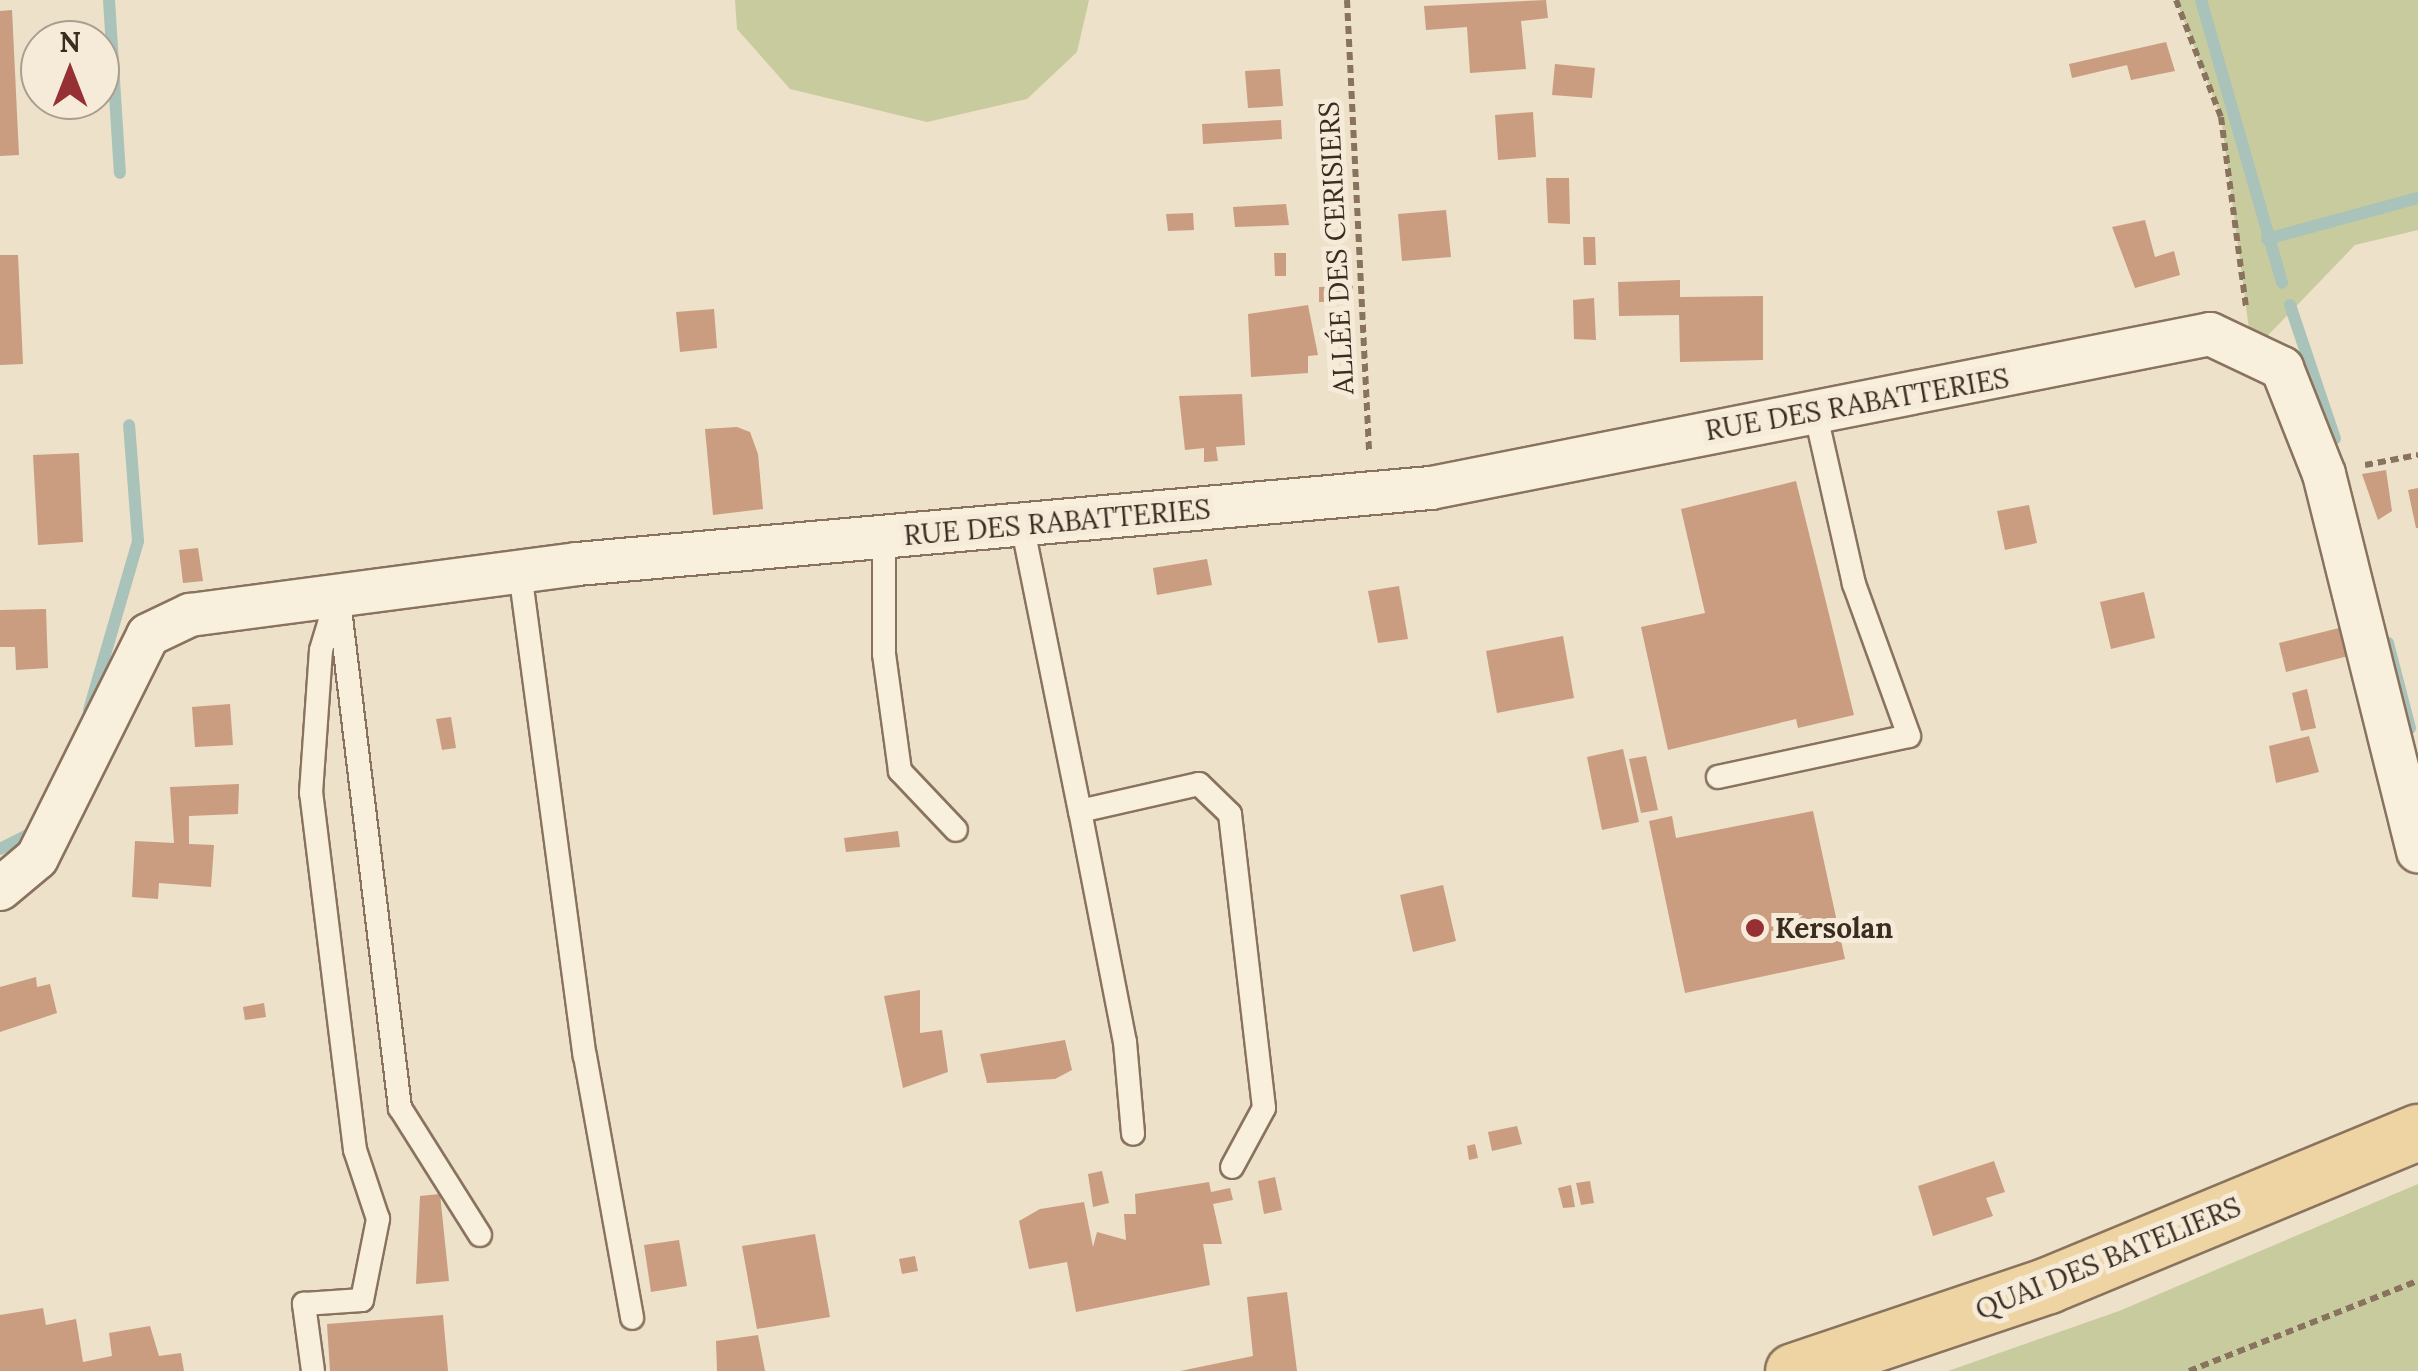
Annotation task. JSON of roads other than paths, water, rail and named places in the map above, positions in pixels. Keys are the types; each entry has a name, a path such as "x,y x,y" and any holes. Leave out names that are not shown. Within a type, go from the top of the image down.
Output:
{"main road":[{"name":"QUAI DES BATELIERS","path":"1793,1371 2048,1285 2418,1132"}],"street":[{"name":"RUE DES RABATTERIES","path":"0,889 37,858 148,635 190,615 520,572 1371,494 2210,334 2282,368 2324,474 2418,852"}],"lane":[{"path":"1718,777 1909,736 1854,584 1815,412"},
{"path":"1022,524 1125,1042 1133,1134"},
{"path":"884,536 884,654 900,771 956,830"},
{"path":"520,572 586,1056 632,1318"},
{"path":"338,594 400,1108 480,1235"},
{"path":"313,1371 304,1304 362,1300 378,1220 356,1150 311,793 321,650 338,594"},
{"path":"1080,811 1199,784 1230,814 1264,1108 1232,1167"}],"waterway":[{"path":"109,0 120,173"},
{"path":"2201,0 2282,283"},
{"path":"2267,239 2418,198"},
{"path":"2290,305 2335,439"},
{"path":"89,710 138,541 129,425"},
{"path":"2388,643 2410,728"},
{"path":"0,849 34,832"}],"place":[{"name":"Kersolan","path":"1755,928"}]}
